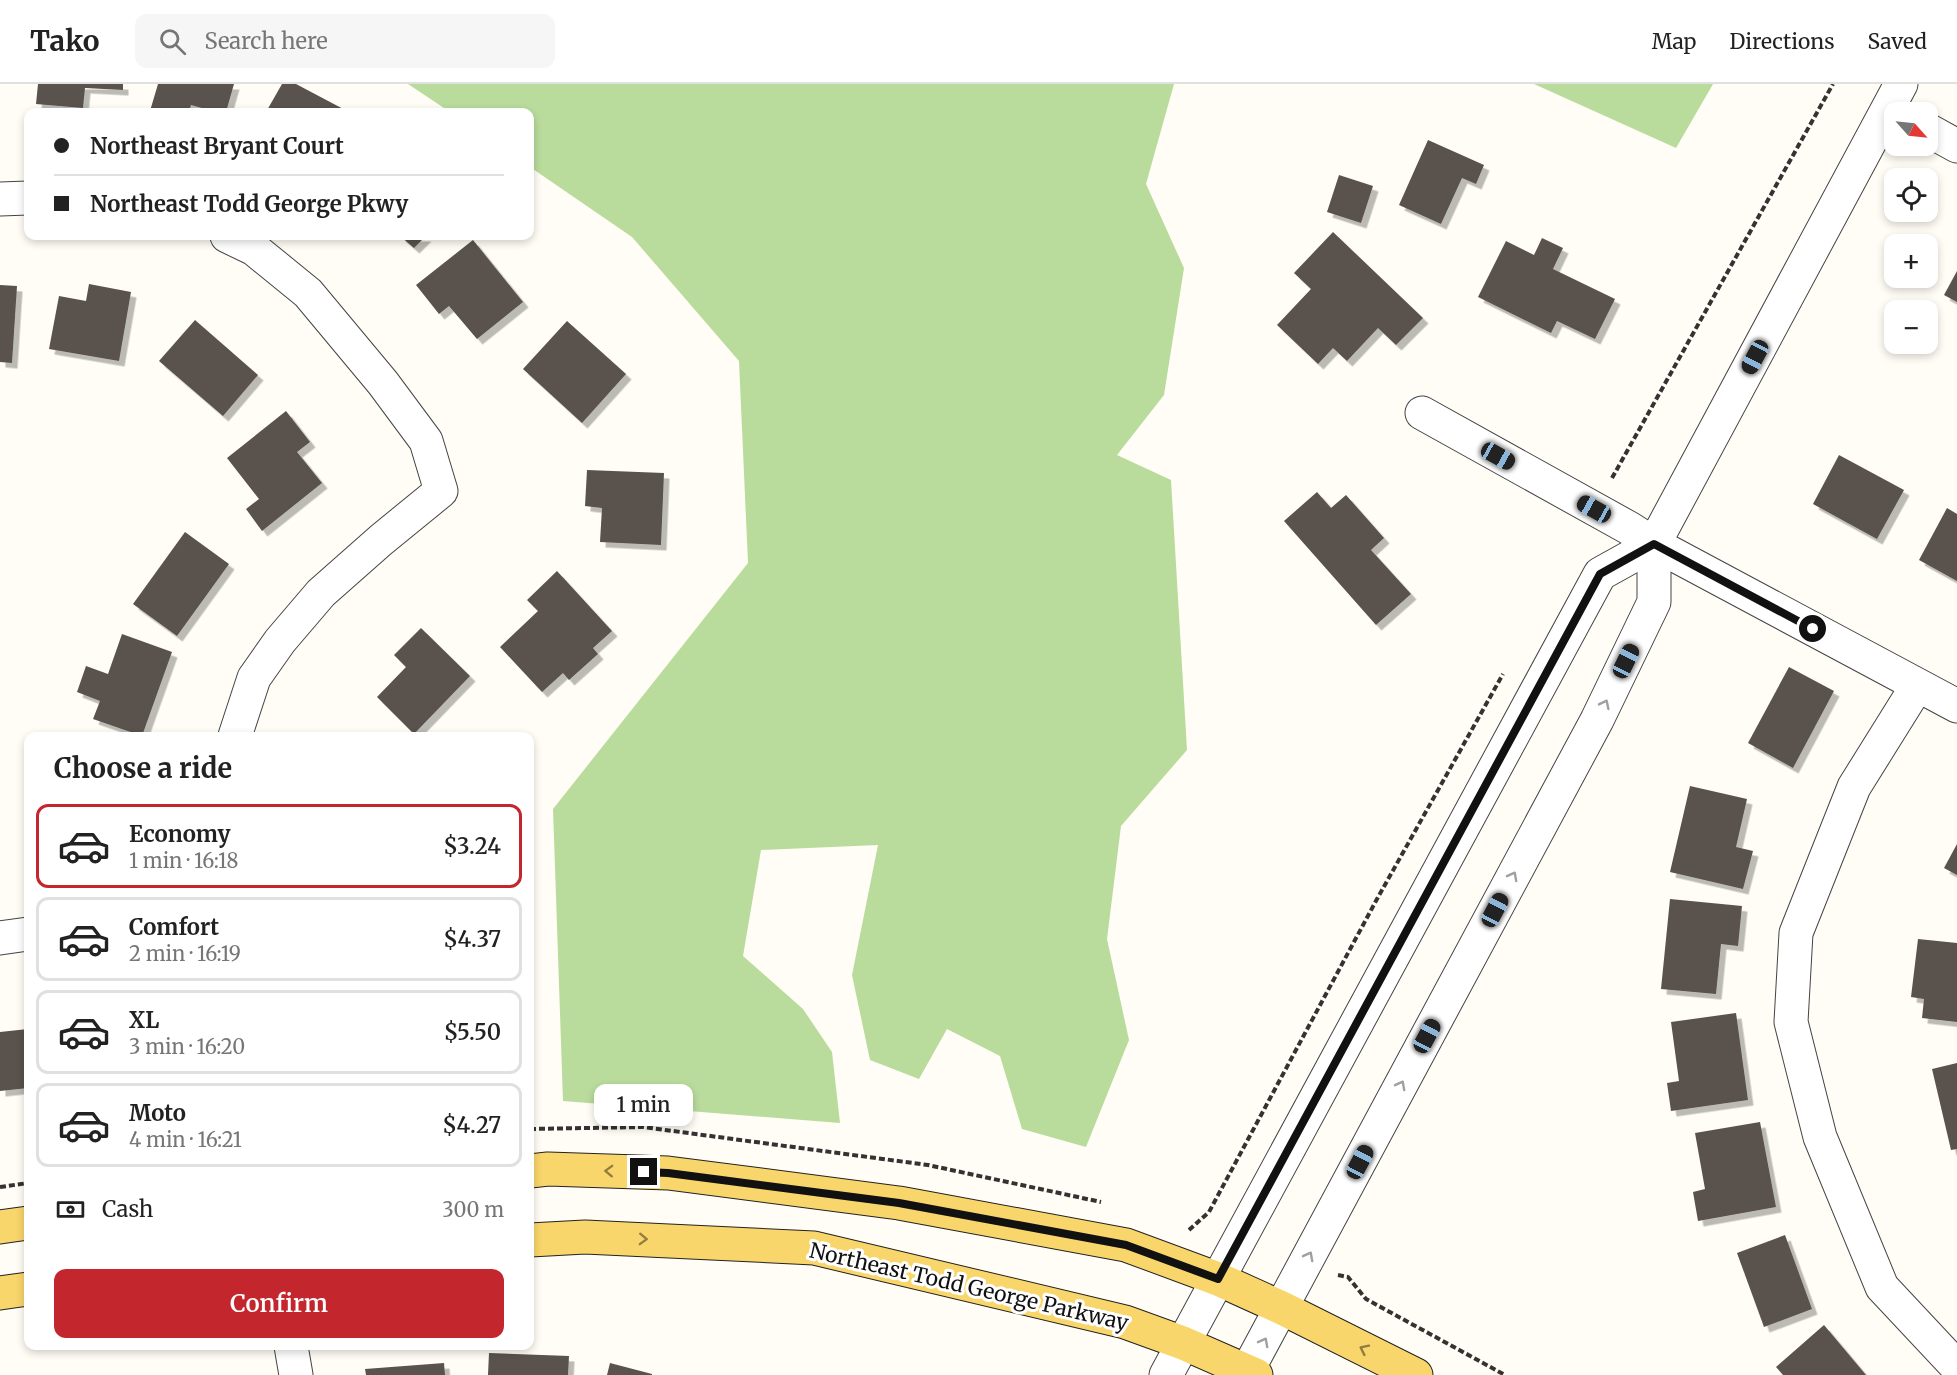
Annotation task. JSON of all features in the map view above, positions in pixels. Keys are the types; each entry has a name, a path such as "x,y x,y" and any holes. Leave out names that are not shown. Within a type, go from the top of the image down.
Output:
{"main road":[{"path":"534,1171 548,1169 668,1173 899,1203 1126,1245 1218,1279 1282,1308 1416,1375"},
{"path":"0,1227 24,1224"},
{"name":"Northeast Todd George Parkway","path":"534,1240 585,1237 814,1248 1125,1322 1183,1343 1250,1374"},
{"path":"0,1293 24,1290"}],"street":[{"path":"1250,1374 1282,1308 1597,720 1654,602 1654,544 1884,122"},
{"path":"1938,136 1957,146"},
{"path":"0,199 24,198"},
{"path":"235,240 254,249 308,293 383,383 426,441 441,491 321,593 280,641 254,678 236,732"},
{"path":"1422,413 1654,544 1957,706"},
{"path":"1166,1375 1600,574 1654,544"},
{"path":"1917,686 1854,787 1796,933 1791,1022 1820,1137 1882,1287 1957,1367"},
{"path":"0,938 24,935"},
{"path":"292,1350 296,1375"}],"path":[{"path":"0,1186 24,1183"},
{"path":"1348,1277 1366,1299 1505,1375"}],"green space":[{"path":"408,84 1174,84 1146,184 1184,268 1164,395 1117,455 1171,480 1187,750 1121,826 1107,939 1129,1040 1086,1147 1022,1129 1000,1056 947,1029 919,1079 870,1060 852,975 878,845 761,850 743,956 803,1009 832,1052 840,1123 563,1101 553,809 748,563 739,361 632,237 534,170 534,108 444,108"},
{"path":"1534,84 1713,84 1676,148"}],"building":[{"path":"38,84 123,84 123,90 85,88 83,108 36,104"},
{"path":"158,84 234,84 227,108 202,108 191,105 190,108 151,108"},
{"path":"282,84 296,84 341,108 268,108"},
{"path":"1428,140 1484,165 1476,184 1462,178 1441,224 1399,205"},
{"path":"1339,175 1373,186 1361,223 1327,212"},
{"path":"1333,232 1423,318 1396,345 1378,328 1347,361 1333,348 1318,364 1277,325 1311,289 1294,273"},
{"path":"1542,238 1563,248 1553,269 1615,299 1595,339 1557,321 1551,333 1478,297 1506,241 1534,255"},
{"path":"405,240 422,240 414,248"},
{"path":"473,240 523,302 477,339 449,306 439,314 416,285"},
{"path":"1957,271 1957,302 1944,295"},
{"path":"89,284 131,292 119,361 49,349 59,296 86,301"},
{"path":"0,285 17,286 12,363 0,362"},
{"path":"195,320 258,375 223,416 159,361"},
{"path":"567,321 626,374 582,423 523,369"},
{"path":"286,411 310,442 297,452 322,483 262,531 246,509 259,499 227,458"},
{"path":"1839,455 1904,490 1877,539 1813,504"},
{"path":"587,470 664,473 661,545 600,542 602,508 585,506"},
{"path":"1317,492 1331,508 1346,495 1384,538 1371,550 1411,594 1376,625 1284,521"},
{"path":"1947,508 1957,514 1957,581 1919,560"},
{"path":"185,532 229,564 177,636 133,604"},
{"path":"557,571 612,631 593,648 598,654 569,680 563,673 542,692 500,647 538,611 527,600"},
{"path":"421,628 470,676 416,732 412,732 377,697 406,667 394,655"},
{"path":"122,634 172,652 143,732 130,732 93,719 100,701 77,692 86,666 108,674"},
{"path":"1789,667 1834,691 1793,768 1748,743"},
{"path":"1690,786 1747,799 1736,847 1753,851 1743,889 1670,872"},
{"path":"1957,844 1957,875 1944,868"},
{"path":"1670,899 1742,906 1738,946 1721,944 1716,994 1661,989"},
{"path":"1918,939 1957,943 1957,1022 1922,1018 1924,999 1911,997"},
{"path":"1736,1013 1748,1100 1671,1111 1667,1083 1679,1081 1671,1022"},
{"path":"24,1029 24,1088 0,1091 0,1032"},
{"path":"1957,1063 1957,1149 1951,1150 1932,1069"},
{"path":"1760,1122 1776,1207 1698,1221 1693,1192 1705,1189 1695,1133"},
{"path":"1785,1235 1812,1309 1764,1327 1737,1253"},
{"path":"1824,1325 1866,1375 1783,1375 1776,1367"},
{"path":"489,1353 569,1356 568,1375 488,1375"},
{"path":"444,1363 445,1375 366,1375 365,1369"},
{"path":"610,1363 652,1374 652,1375 607,1375"}],"route":[{"path":"644,1172 668,1173 899,1203 1126,1245 1218,1279 1600,574 1654,544 1813,629"}]}
